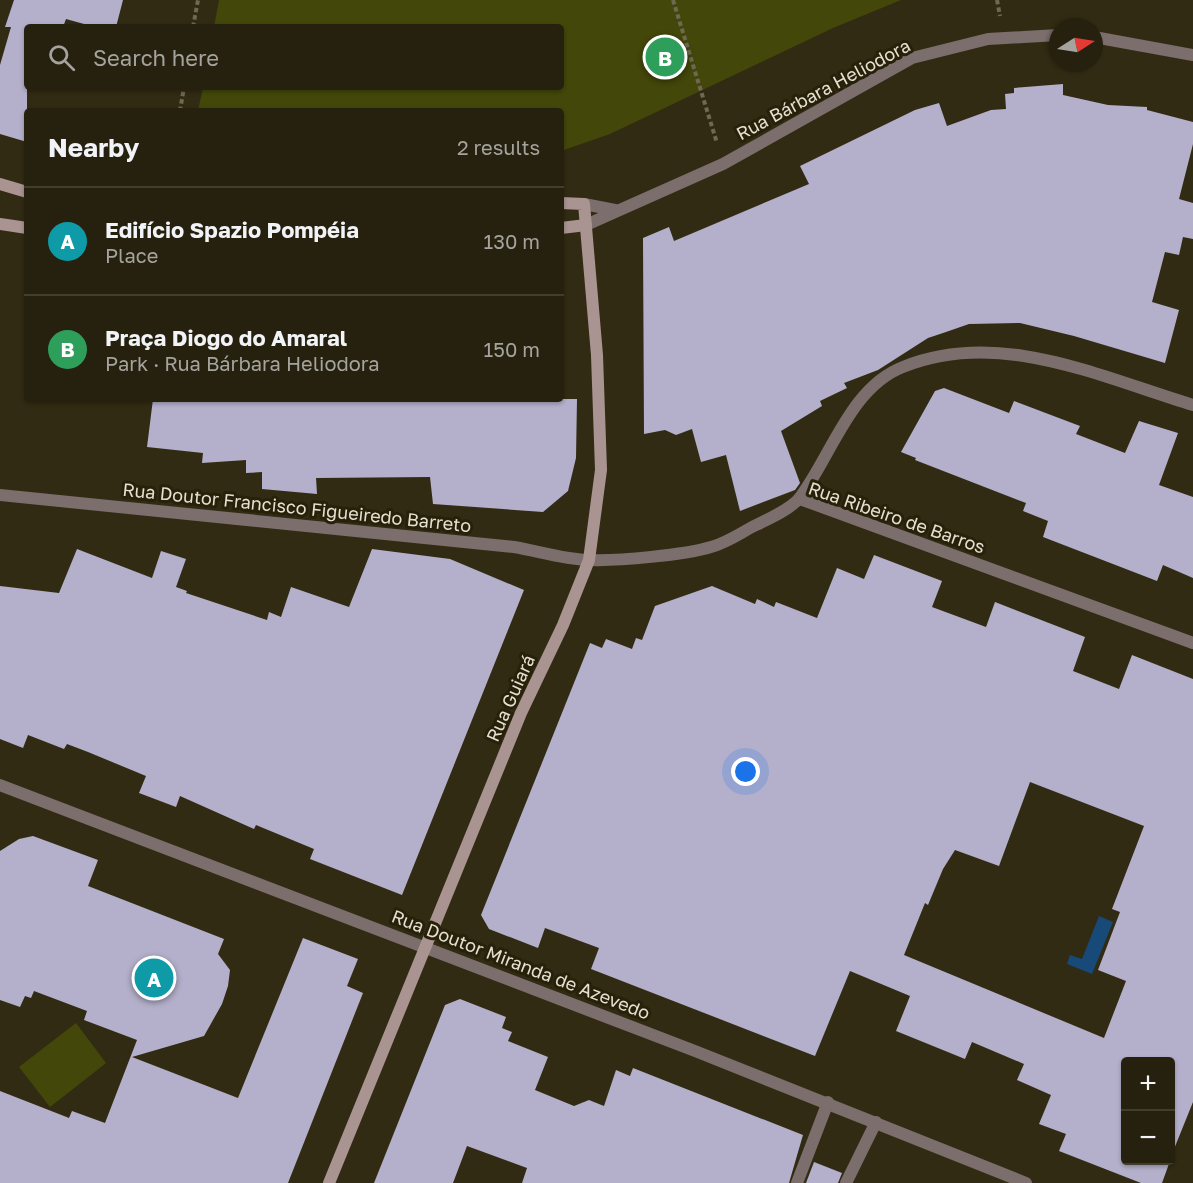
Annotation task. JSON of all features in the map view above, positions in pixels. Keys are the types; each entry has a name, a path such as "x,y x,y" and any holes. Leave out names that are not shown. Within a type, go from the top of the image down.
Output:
{"street":[{"name":"Rua Bárbara Heliodora","path":"564,228 586,225 615,210 723,164 912,58 988,39 1049,36"},
{"path":"1103,39 1193,55"},
{"path":"0,184 24,191"},
{"path":"564,203 584,204 615,210"},
{"name":"Rua Guiará","path":"329,1183 521,713 563,625 589,560 601,470 597,355 584,204"},
{"path":"0,224 24,228"},
{"path":"800,499 871,386 901,367 924,360 952,354 1005,351 1039,358 1193,405"},
{"name":"Rua Doutor Francisco Figueiredo Barreto","path":"0,495 514,547 589,560"},
{"name":"Rua Ribeiro de Barros","path":"589,560 652,556 711,547 766,520 800,499 1193,643"},
{"name":"Rua Doutor Miranda de Azevedo","path":"0,785 828,1102 1026,1183"},
{"path":"796,1183 828,1102"},
{"path":"846,1183 876,1122"}],"path":[{"path":"194,24 198,0"},
{"path":"673,0 723,164"},
{"path":"180,108 183,90"}],"shaded area":[{"path":"219,0 901,0 833,28 610,134 564,150 564,108 199,108 202,90 564,90 564,24 215,24"},
{"path":"76,1023 106,1063 50,1107 19,1067"}],"water":[{"path":"1099,916 1113,922 1092,974 1067,964 1070,955 1082,959"}],"building":[{"path":"14,0 123,0 117,24 84,24 66,19 64,24 24,24 24,90 27,90 27,108 24,108 24,141 0,134 0,65 11,27 5,27"},
{"path":"1063,84 1063,95 1108,105 1147,107 1147,110 1193,122 1193,144 1179,199 1193,203 1193,239 1183,237 1179,255 1165,252 1152,302 1179,310 1165,363 1074,336 1020,323 969,324 928,338 878,370 844,383 847,388 820,401 822,406 781,431 800,483 795,490 740,511 726,455 701,462 692,429 676,435 665,430 644,434 643,238 669,227 674,241 809,184 800,166 915,110 939,103 947,126 991,110 1006,109 1005,94 1014,93 1014,88"},
{"path":"944,388 1009,413 1014,401 1080,426 1076,434 1125,453 1139,421 1178,433 1159,485 1193,497 1193,578 1163,565 1157,581 1043,537 1048,521 1023,511 1026,503 915,460 916,458 901,452 935,391"},
{"path":"564,399 577,399 576,458 568,491 543,512 433,504 430,477 316,478 317,494 262,489 262,472 246,473 246,460 202,463 203,453 147,447 153,402 564,402"},
{"path":"77,549 152,578 161,551 186,559 176,587 187,591 186,593 267,620 269,612 281,617 291,587 349,607 372,549 450,559 524,590 402,895 310,859 314,849 256,825 254,829 180,796 176,807 139,793 146,776 88,752 67,744 64,749 28,735 23,748 0,739 0,586 59,593"},
{"path":"874,555 942,581 932,607 986,627 995,602 1085,637 1073,671 1119,689 1132,655 1193,679 1193,1102 1175,1147 1175,1057 1121,1057 1121,1165 1169,1165 1162,1183 1141,1183 1059,1151 1066,1134 1039,1124 1051,1095 1017,1080 1024,1064 972,1042 965,1059 896,1031 910,996 850,971 815,1056 591,969 599,948 545,928 538,948 489,929 481,915 590,643 602,648 606,639 632,649 636,638 642,640 655,606 712,586 755,604 757,599 774,607 776,602 817,618 837,568 864,579","holes":["1030,782 1144,826 1112,909 1120,912 1098,970 1126,981 1104,1038 904,955 925,903 928,905 943,869 955,850 999,866"]},
{"path":"33,836 98,860 88,886 224,939 218,954 230,970 228,986 222,1004 204,1036 132,1057 238,1098 303,938 358,959 347,986 363,993 288,1183 0,1183 0,1091 69,1118 72,1111 105,1123 137,1040 84,1020 87,1011 34,991 31,998 25,996 20,1007 0,1000 0,851 19,839"},
{"path":"460,999 506,1017 502,1028 512,1032 508,1041 548,1057 535,1090 574,1106 589,1100 604,1106 616,1070 630,1076 633,1068 803,1135 789,1183 522,1183 527,1168 467,1146 453,1183 374,1183 445,1005"},
{"path":"814,1162 842,1173 838,1183 806,1183"}],"place":[{"name":"Praça Diogo do Amaral","path":"665,57"},
{"name":"Edifício Spazio Pompéia","path":"154,978"}]}
